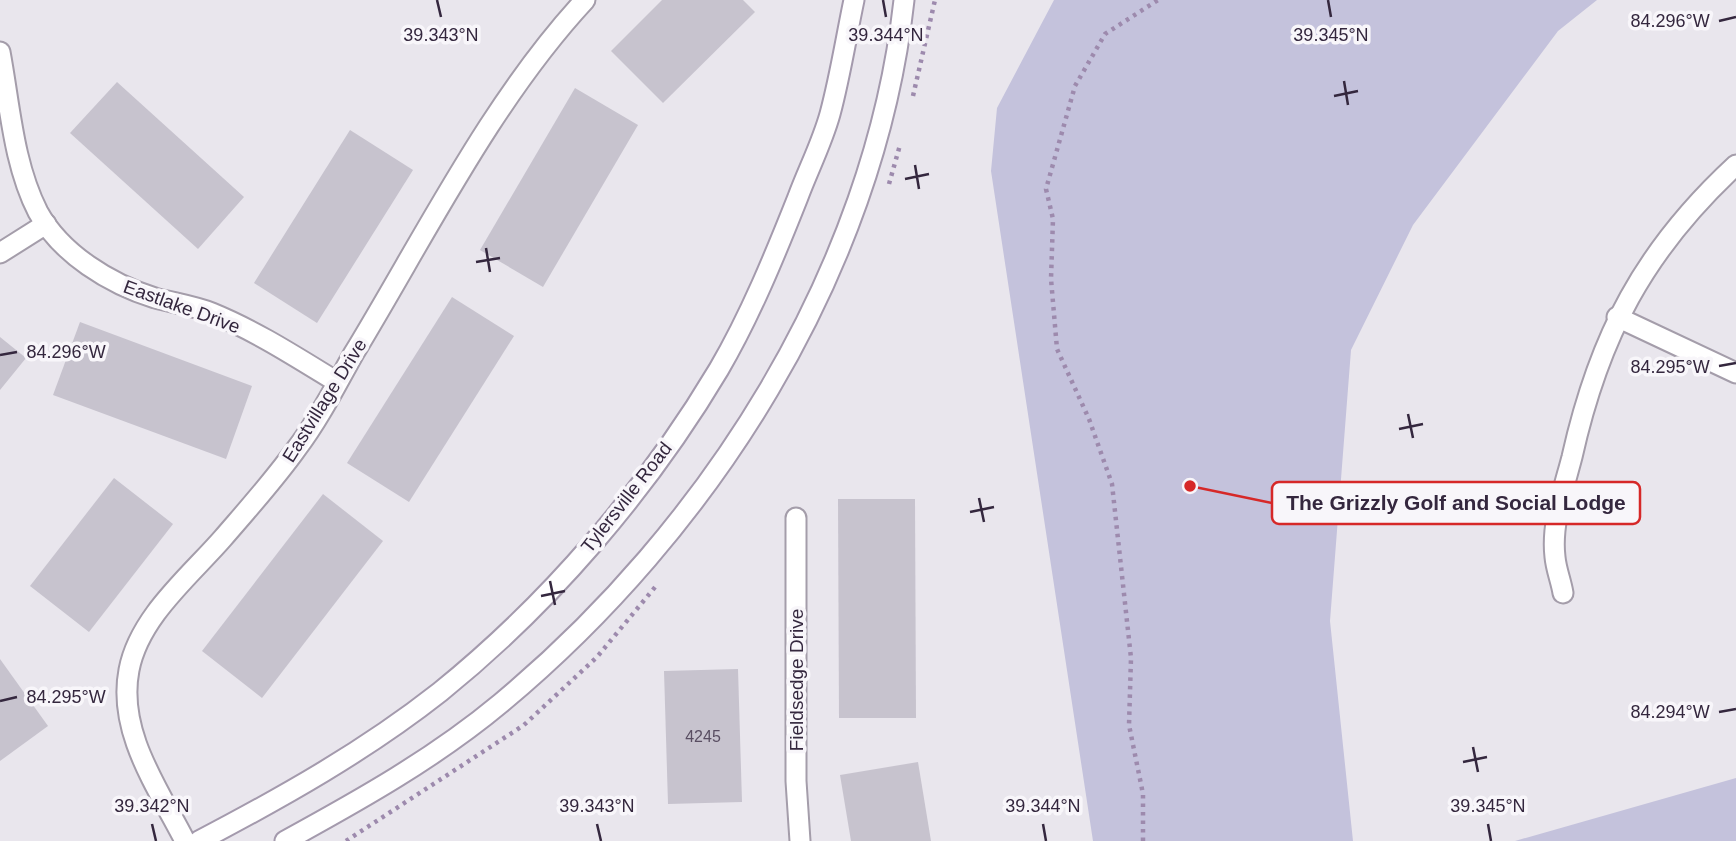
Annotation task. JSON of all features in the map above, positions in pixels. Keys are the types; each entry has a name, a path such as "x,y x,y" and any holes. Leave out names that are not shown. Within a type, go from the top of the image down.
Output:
{"street":[{"name":"Eastvillage Drive","path":"185,841 129,725 125,697 129,667 153,619 299,447 476,150 530,68 585,0"},
{"name":"Tylersville Road","path":"199,841 282,797 356,752 440,691 487,651 572,566 650,471 719,369 778,247 829,116 853,0"},
{"path":"285,841 396,779 501,704 549,660 678,525 768,396 834,267 876,138 904,0"},
{"name":"Eastlake Drive","path":"0,52 18,157 30,195 46,223 80,260 115,281 153,297 210,312 263,337 337,382"},
{"path":"1563,593 1555,555 1558,517 1580,420 1597,363 1641,275 1676,227 1736,165"},
{"path":"0,253 46,223"},
{"path":"1618,317 1736,373"},
{"name":"Fieldsedge Drive","path":"796,518 796,781 800,841"}],"path":[{"path":"1143,841 1143,794 1129,725 1131,658 1112,484 1089,419 1057,349 1051,279 1053,219 1046,189 1075,86 1105,34 1158,0"}],"shaded area":[{"path":"1054,0 1597,0 1558,31 1413,225 1351,350 1330,621 1353,841 1093,841 991,171 997,108"},
{"path":"1736,778 1736,841 1515,841"}],"building":[{"path":"662,0 743,0 755,12 663,103 611,51"},
{"path":"117,82 244,197 198,249 70,133"},
{"path":"575,88 638,125 543,287 480,250"},
{"path":"350,130 413,170 317,323 254,283"},
{"path":"452,297 514,336 409,502 347,463"},
{"path":"80,322 252,386 226,459 53,395"},
{"path":"0,337 26,358 0,390"},
{"path":"114,478 173,524 89,632 30,586"},
{"path":"323,494 383,541 262,698 202,651"},
{"path":"838,499 915,499 916,718 839,718"},
{"path":"0,659 48,726 0,761"},
{"path":"738,669 742,802 668,804 664,671"},
{"path":"918,762 931,841 851,841 840,775"}],"place":[{"name":"The Grizzly Golf and Social Lodge","path":"1190,486"}]}
